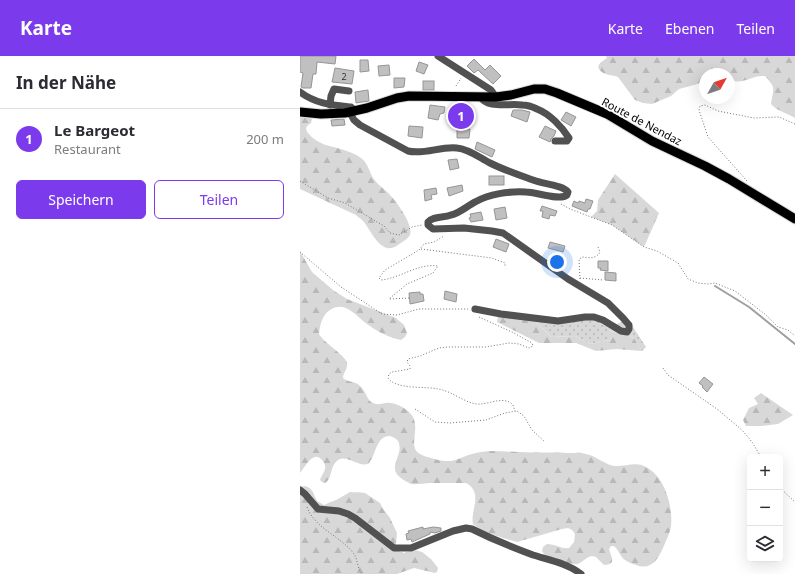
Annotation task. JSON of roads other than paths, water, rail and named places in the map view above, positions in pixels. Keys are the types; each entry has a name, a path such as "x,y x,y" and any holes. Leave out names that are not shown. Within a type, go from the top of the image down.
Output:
{"main road":[{"name":"Route de Nendaz","path":"300,112 329,114 352,112 406,96 482,97 511,95 534,89 545,89 607,114 652,141 705,166 795,219"}],"street":[{"path":"438,56 491,90 496,96"},
{"path":"330,105 331,96 334,89 349,91"},
{"path":"300,92 312,100 330,105 351,107 353,118 359,124 406,150 415,153 437,148 462,149 497,166 536,181 563,188 567,191 566,196 561,198 535,192 494,195 476,201 452,215 431,219 428,224 433,229 464,228 503,233 568,279 608,304 620,314 629,325 630,329 623,332 611,323 594,317 558,321 475,309"},
{"path":"482,97 484,101 489,104 522,104 542,111 554,121 569,138 567,141 555,141"},
{"path":"300,490 318,509 348,514 394,548 411,548 453,531 466,528 532,554 550,559 576,570 580,574"}],"waterway":[{"path":"715,286 749,307 795,344"}],"place":[{"name":"Le Bargeot","path":"461,116"}]}
